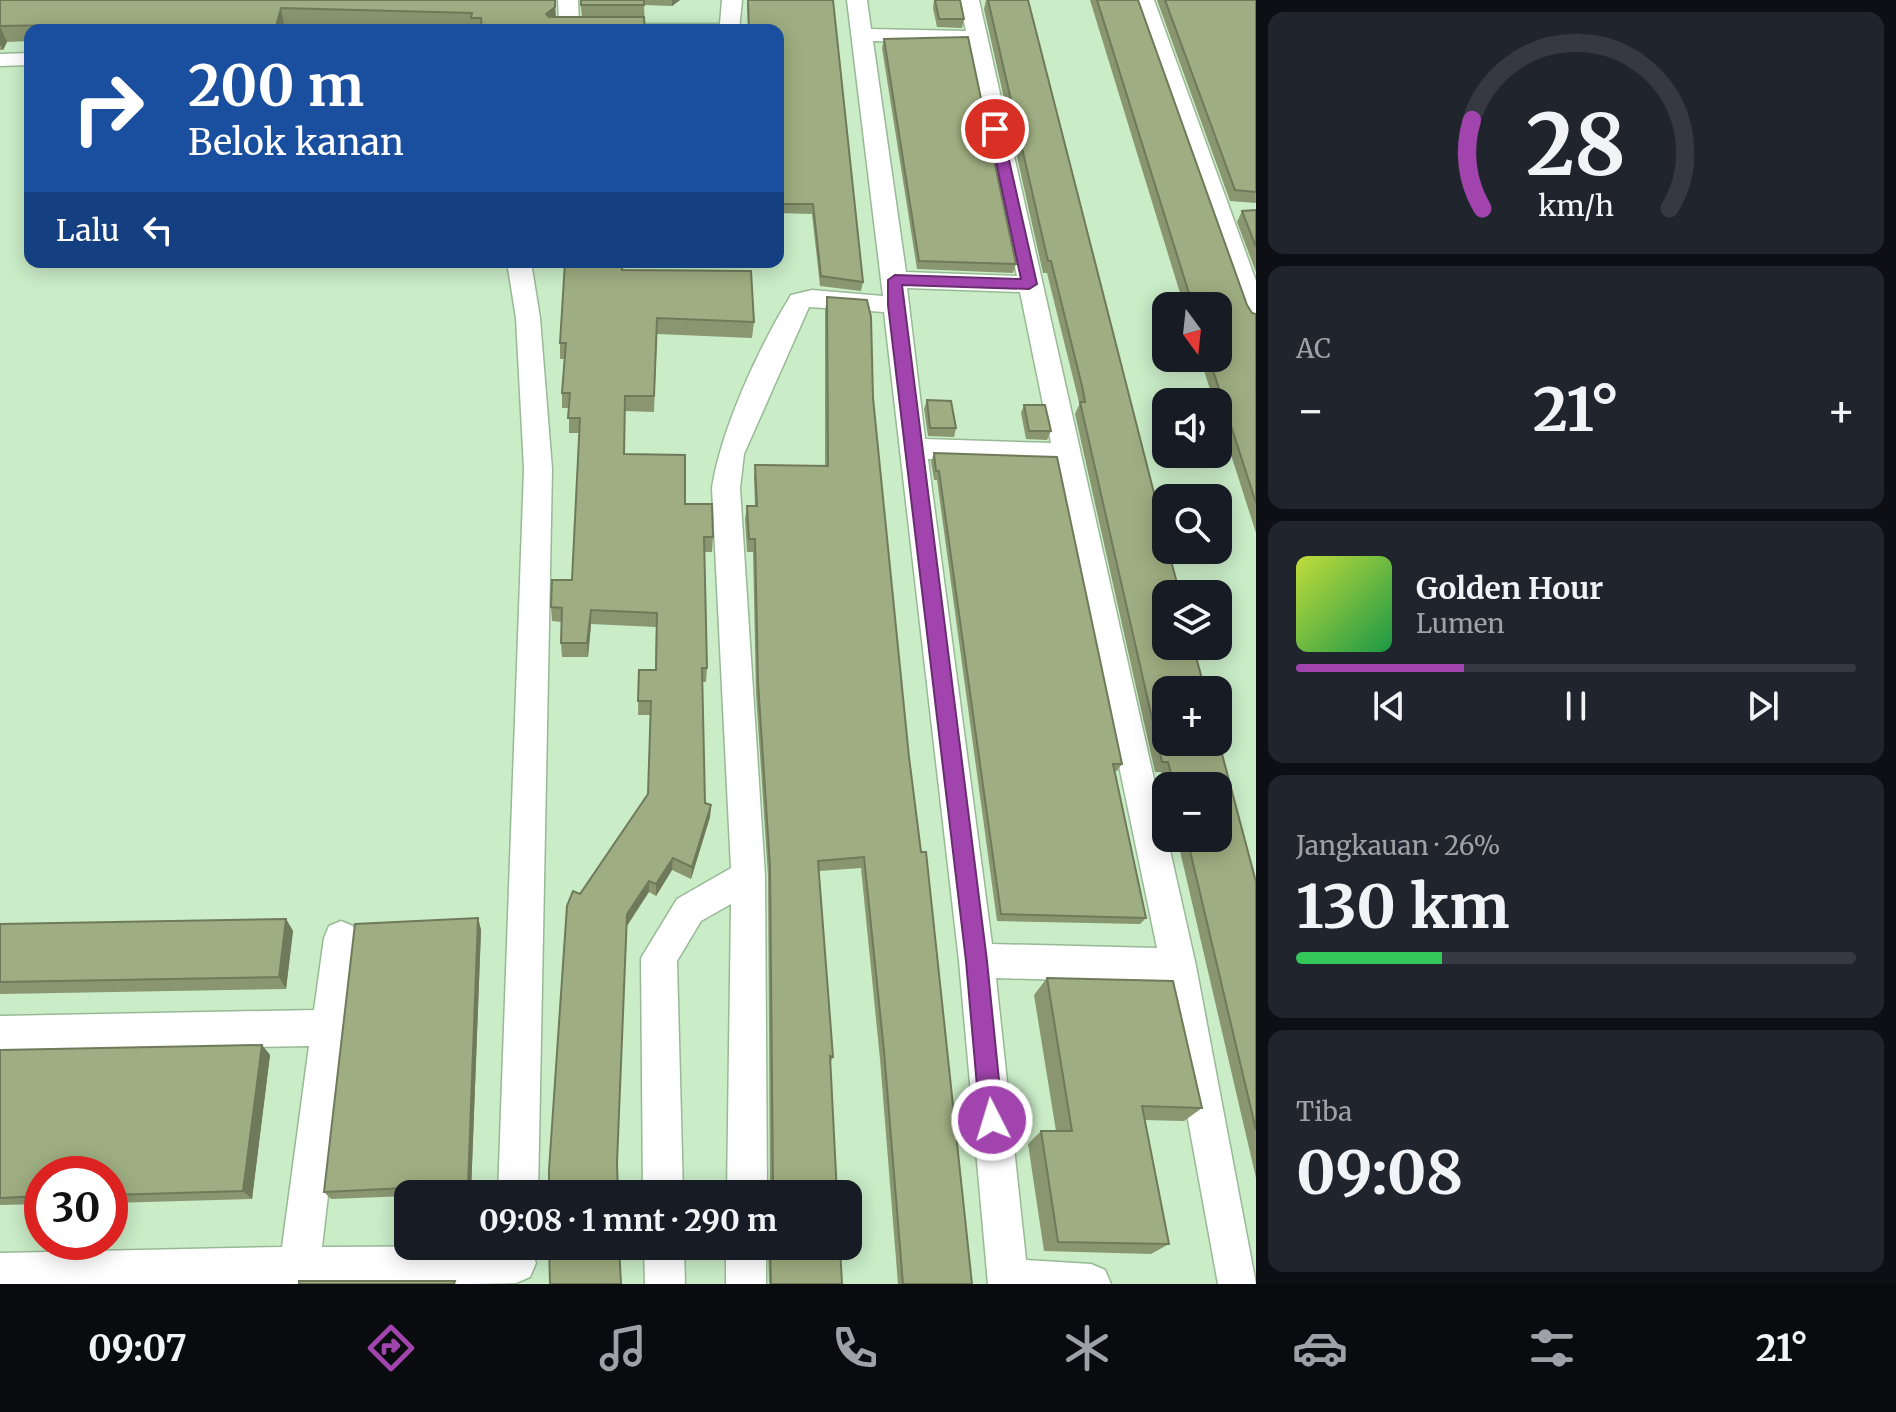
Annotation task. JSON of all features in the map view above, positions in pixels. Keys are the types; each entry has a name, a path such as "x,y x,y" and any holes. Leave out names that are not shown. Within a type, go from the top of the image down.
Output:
{"street":[{"path":"565,24 568,0"},
{"path":"730,24 732,0"},
{"path":"857,0 977,961 1008,1282 1091,1284"},
{"path":"969,0 1178,966 1238,1284"},
{"path":"1144,0 1256,315"},
{"path":"862,35 975,37"},
{"path":"0,60 24,59"},
{"path":"1217,211 1243,212"},
{"path":"518,1180 538,469 528,318 520,268"},
{"path":"747,1180 748,876 726,488 731,454 800,301 1029,284"},
{"path":"915,449 1067,453"},
{"path":"663,1180 659,958 689,910 748,876"},
{"path":"298,1275 341,938"},
{"path":"977,961 1178,966"},
{"path":"0,1034 330,1028"},
{"path":"664,1260 665,1284"},
{"path":"746,1260 746,1284"},
{"path":"0,1273 298,1275 516,1264"}],"building":[{"path":"0,0 555,0 555,7 546,14 549,17 644,17 645,24 482,24 481,18 471,18 472,13 281,8 277,24 0,26"},
{"path":"581,0 644,0 644,5 581,5"},
{"path":"748,0 833,0 863,282 821,276 813,204 784,204 784,24 749,24"},
{"path":"935,0 960,0 964,19 939,19"},
{"path":"988,0 1028,0 1152,485 1152,564 1172,564 1176,580 1152,580 1152,660 1197,660 1201,676 1152,676 1152,718 1080,402 1085,402 1083,390 1051,261 1048,261"},
{"path":"1097,0 1138,0 1247,305 1256,314 1256,503 1232,429 1232,388 1219,388 1214,372 1232,372 1232,292 1189,292"},
{"path":"1165,0 1256,0 1256,192 1235,190"},
{"path":"968,37 1016,264 919,261 884,39"},
{"path":"1256,210 1256,247 1242,211"},
{"path":"565,268 751,271 754,322 657,318 654,396 625,396 624,454 685,455 685,504 712,504 713,537 704,537 707,668 702,668 705,803 711,805 692,867 673,858 656,884 649,881 627,914 618,1180 549,1180 567,906 573,891 580,894 648,794 651,701 638,701 639,670 656,670 657,613 591,610 587,643 561,643 562,608 551,607 552,580 572,580 580,418 568,418 570,393 562,393 566,343 560,343"},
{"path":"827,297 867,300 871,317 873,398 909,757 921,852 926,852 972,1284 903,1284 864,857 818,861 833,1057 830,1056 836,1180 773,1180 770,866 758,682 755,539 749,539 747,506 757,506 755,465 828,466"},
{"path":"927,400 951,401 956,428 930,428"},
{"path":"1024,405 1045,405 1051,431 1029,431"},
{"path":"934,453 1057,457 1122,764 1113,764 1146,918 1001,914"},
{"path":"1161,756 1223,756 1227,772 1170,772 1168,762 1162,762"},
{"path":"1232,792 1256,882 1256,1130 1190,852 1232,852"},
{"path":"478,918 468,1180 394,1180 394,1189 324,1192 355,924"},
{"path":"286,919 279,977 0,982 0,924"},
{"path":"1047,978 1173,981 1202,1108 1142,1106 1169,1244 1058,1242 1041,1131 1072,1131"},
{"path":"262,1045 243,1191 128,1194 128,1156 24,1156 24,1197 0,1198 0,1050"},
{"path":"549,1260 620,1260 621,1284 550,1284"},
{"path":"770,1260 841,1260 842,1284 771,1284"},
{"path":"299,1281 455,1281 454,1284 299,1284"}],"route":[{"path":"992,1120 977,961 895,305 895,280 1029,284 995,129"}]}
